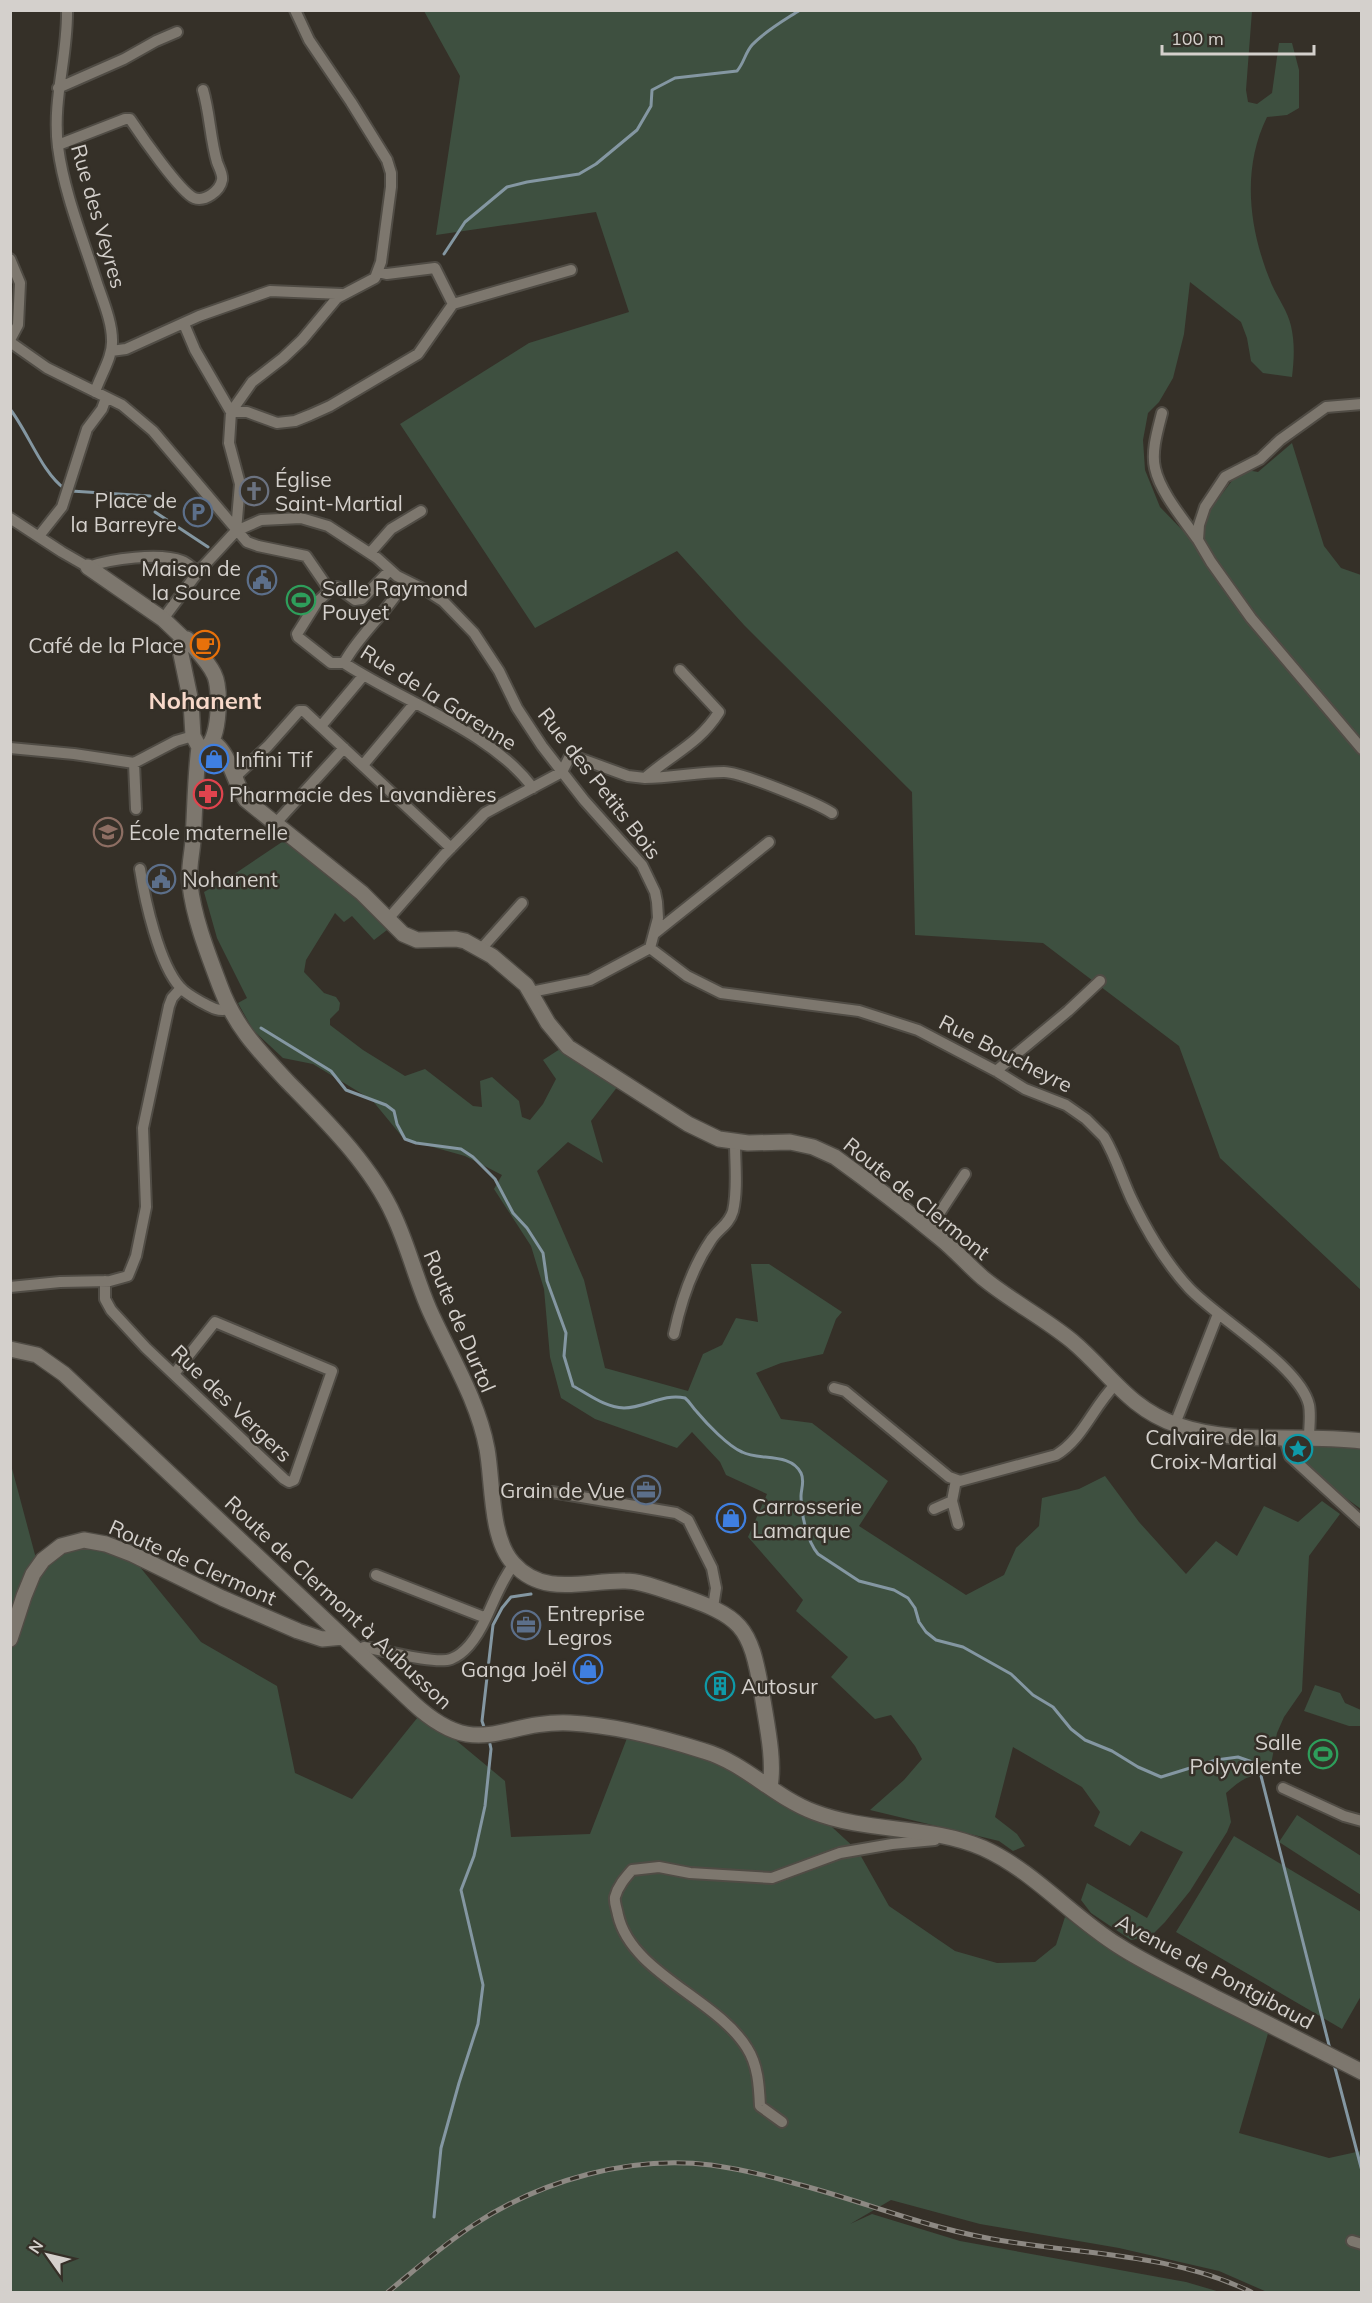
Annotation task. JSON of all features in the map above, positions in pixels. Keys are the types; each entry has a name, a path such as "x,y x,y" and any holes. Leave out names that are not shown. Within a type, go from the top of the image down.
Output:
{"street":[{"name":"Rue des Veyres","path":"67,10 68,33 58,88 58,145 62,173 104,305 112,340 111,351 95,392"},
{"path":"163,619 198,572 236,531 240,484 229,443 231,412 252,382 296,346 336,298 369,282 378,272 391,187 391,173 387,160 309,40 295,10"},
{"path":"58,88 124,59 177,32"},
{"path":"58,145 124,119 130,119 152,152 184,189 193,198 202,199 217,190 222,175 211,139 209,109 203,90"},
{"path":"10,259 20,283 18,325 10,341 47,368 122,405 153,430 247,542 306,556 328,588"},
{"path":"378,272 387,274 435,268 453,304"},
{"path":"231,412 247,412 277,423 295,421 330,406 418,354 453,304 571,270"},
{"path":"111,351 126,349 242,299 270,291 342,294"},
{"path":"184,324 195,350 231,412"},
{"path":"39,536 57,515 67,493 87,429 102,409 106,398"},
{"path":"1198,540 1199,525 1205,507 1216,487 1225,477 1260,459 1280,440 1326,407 1362,404"},
{"path":"1162,413 1156,433 1155,468 1170,501 1251,618 1362,749"},
{"path":"370,554 391,529 421,511"},
{"name":"Rue des Petits Bois","path":"236,531 261,520 280,517 301,518 328,526 405,581 443,601 474,633 499,671 517,708 562,772 642,865 655,891 657,902 658,918 650,948"},
{"path":"10,518 88,567 163,619 183,638 188,639 215,675 219,702 202,742"},
{"path":"88,567 99,563 147,556 183,561 198,572"},
{"path":"328,588 337,587 356,600 362,599 390,570"},
{"name":"Rue de la Garenne","path":"405,581 395,599 354,644 344,663 363,676 485,743 517,769 533,788"},
{"path":"328,588 297,634 298,638 331,663 344,663"},
{"path":"183,638 179,645 202,742"},
{"path":"645,778 657,767 691,746 714,721 719,712 680,670"},
{"path":"321,726 363,676"},
{"path":"363,765 414,704"},
{"path":"234,778 268,746 299,711 304,711 451,848"},
{"path":"10,748 134,763 176,741 202,742"},
{"name":"Route de Clermont","path":"202,742 222,750 246,800 362,893 403,934 411,939 456,939 481,949 522,979 548,1023 560,1039 577,1054 687,1124 719,1139 735,1142 790,1142 823,1151 843,1163 929,1229 982,1277 1071,1340 1140,1407 1176,1424 1222,1436 1285,1439 1309,1437 1362,1441"},
{"name":"Route de Durtol","path":"202,742 189,866 190,885 198,921 229,1010 256,1048 334,1130 379,1188 394,1216 428,1307 477,1413 487,1447 499,1534 506,1553 514,1564 538,1580 551,1585 567,1586 629,1580 713,1607 729,1615 744,1633 753,1651 770,1752 770,1786"},
{"path":"275,824 344,748"},
{"path":"388,919 485,813 562,772 569,758 576,757 628,776 645,778 727,772 813,802 832,813"},
{"path":"134,763 136,809"},
{"path":"655,933 769,842"},
{"path":"140,869 157,942 181,988 211,1007 222,1011 229,1010"},
{"path":"481,949 522,903"},
{"path":"531,992 590,980 650,948"},
{"name":"Rue Boucheyre","path":"650,948 687,976 718,992 859,1011 885,1017 918,1030 1025,1089 1066,1105 1095,1127 1110,1148 1132,1200 1161,1253 1190,1288 1290,1374 1309,1406 1309,1437"},
{"path":"996,1071 1100,981"},
{"path":"10,1287 60,1282 105,1281 128,1276 136,1256 146,1207 143,1128 169,1006 172,998 181,988"},
{"path":"674,1334 695,1266 711,1239 728,1223 732,1212 736,1183 735,1142"},
{"path":"929,1229 965,1174"},
{"name":"Rue des Vergers","path":"105,1281 106,1304 146,1348 284,1479 289,1482 294,1480 332,1371 214,1322 174,1374"},
{"path":"1176,1424 1218,1314"},
{"name":"Route de Clermont à Aubusson","path":"10,1349 37,1355 64,1374 425,1714 439,1724 457,1732 484,1736 553,1723 588,1725 669,1742 710,1752 738,1766 789,1799"},
{"path":"834,1388 845,1391 949,1477 963,1481 1056,1455 1073,1441 1104,1396 1115,1385"},
{"path":"1285,1439 1290,1456 1362,1522"},
{"path":"956,1480 952,1501 958,1524"},
{"path":"552,1492 676,1513 688,1520 712,1568 716,1588 713,1607"},
{"path":"934,1509 952,1501"},
{"name":"Route de Clermont","path":"10,1639 33,1574 43,1560 61,1546 84,1540 106,1544 132,1554 222,1598 310,1635 322,1639 344,1638"},
{"path":"358,1651 364,1647 432,1660 450,1660 466,1649 486,1618 503,1579 514,1564"},
{"path":"376,1575 486,1618"},
{"path":"1283,1788 1344,1816 1362,1821"},
{"name":"Avenue de Pontgibaud","path":"789,1799 829,1817 937,1835 969,1843 994,1853 1129,1952 1362,2072"},
{"path":"782,2122 760,2106 759,2079 748,2048 722,2019 639,1952 622,1931 615,1898 621,1882 632,1870 659,1867 690,1873 772,1878 840,1853 892,1844 935,1840 937,1835"}],"green space":[{"path":"424,11 1252,11 1246,90 1248,102 1257,104 1272,93 1279,43 1292,43 1299,70 1299,108 1287,115 1267,117 1254,158 1251,201 1253,222 1264,264 1290,321 1294,352 1292,377 1263,373 1251,361 1247,338 1241,322 1190,282 1184,334 1173,378 1159,402 1148,413 1143,440 1145,470 1160,507 1189,537 1241,469 1258,472 1292,443 1324,546 1341,568 1361,575 1361,1290 1220,1158 1179,1046 1043,943 915,935 912,792 744,625 677,551 535,628 400,424 529,343 629,312 596,212 436,235 460,76"},
{"path":"285,840 352,893 387,930 374,940 352,916 344,922 335,913 306,960 304,972 324,993 336,997 340,1003 339,1010 330,1019 330,1025 363,1050 405,1076 425,1069 473,1106 482,1107 480,1081 492,1077 519,1101 522,1117 530,1120 543,1104 556,1079 543,1060 560,1049 618,1086 591,1121 603,1163 568,1142 537,1171 584,1280 605,1368 688,1391 703,1354 722,1345 736,1318 758,1322 751,1264 769,1264 842,1312 836,1319 823,1354 781,1363 756,1373 781,1419 812,1423 888,1481 859,1526 966,1595 1004,1575 1016,1548 1039,1526 1042,1498 1079,1489 1105,1476 1139,1522 1186,1574 1216,1541 1237,1556 1264,1506 1298,1522 1322,1501 1340,1514 1309,1556 1302,1691 1284,1717 1277,1733 1269,1775 1246,1778 1226,1793 1231,1822 1227,1832 1190,1891 1151,1936 1131,1940 1091,1913 1081,1900 1087,1883 1147,1918 1183,1852 1141,1831 1130,1846 1094,1826 1100,1812 1082,1787 1013,1747 995,1817 1017,1834 1025,1846 1013,1851 999,1841 870,1810 904,1780 922,1759 891,1715 875,1719 831,1677 848,1657 796,1611 803,1600 748,1537 767,1494 726,1475 720,1462 692,1432 677,1448 595,1419 561,1398 550,1357 544,1289 531,1246 494,1189 502,1175 465,1156 404,1139 372,1100 313,1064 283,1058 253,1030 238,1003 247,998 217,938 204,892"},
{"path":"1299,1444 1361,1447 1361,1509 1329,1486 1295,1451"},
{"path":"10,1461 38,1566 67,1542 131,1556 201,1642 277,1686 295,1773 352,1799 422,1712 505,1781 511,1837 590,1834 629,1733 713,1753 820,1816 858,1851 889,1906 955,1951 997,1963 1035,1962 1056,1945 1065,1917 1123,1959 1269,2030 1239,2133 1329,2158 1361,2151 1361,2292 1267,2292 1219,2271 1119,2248 980,2224 891,2200 850,2224 872,2214 960,2241 1186,2282 1220,2292 11,2292"},
{"path":"1315,1685 1340,1693 1345,1703 1361,1710 1361,1726 1349,1726 1304,1711"},
{"path":"1297,1815 1361,1856 1361,1895 1279,1842"},
{"path":"1234,1836 1361,1912 1361,1996 1342,2029 1176,1932"}],"waterway":[{"path":"444,254 465,222 507,187 579,174 596,164 637,130 651,106 652,90 675,78 737,71 757,40 800,10"},
{"path":"10,409 42,463 65,489"},
{"path":"71,491 150,496"},
{"path":"155,512 208,547"},
{"path":"261,1028 331,1071 346,1090 386,1105 394,1111 397,1124 405,1139 416,1143 461,1149 473,1157 495,1179 513,1213 527,1228 543,1253 547,1281 566,1333 564,1356 573,1386 604,1403 624,1408 669,1397 685,1398 712,1428 736,1449 749,1455 782,1460 796,1466 803,1479 801,1496 803,1519 818,1554 859,1581 894,1590 908,1598 926,1632 936,1640 963,1647 1011,1674 1033,1695 1053,1707 1071,1729 1085,1740 1112,1751 1138,1767 1161,1777 1216,1760 1238,1757 1258,1764 1330,2049"},
{"path":"484,1727 482,1721 493,1625 511,1597 531,1594"},
{"path":"434,2217 441,2148 478,2024 483,1985 461,1890 474,1856 485,1806 490,1744"},
{"path":"1334,2064 1362,2171"}],"railway":[{"path":"388,2292 475,2224 529,2195 588,2174 650,2164 681,2163 711,2165 765,2176 820,2190 935,2226 982,2237 1153,2261 1219,2279 1251,2292"}],"place":[{"name":"Église Saint-Martial","path":"254,491"},
{"name":"Place de la Barreyre","path":"198,512"},
{"name":"Maison de la Source","path":"262,580"},
{"name":"Salle Raymond Pouyet","path":"301,600"},
{"name":"Café de la Place","path":"205,645"},
{"name":"Infini Tif","path":"214,759"},
{"name":"Pharmacie des Lavandières","path":"208,794"},
{"name":"École maternelle","path":"108,832"},
{"name":"Nohanent","path":"161,879"},
{"name":"Calvaire de la Croix-Martial","path":"1298,1449"},
{"name":"Grain de Vue","path":"646,1490"},
{"name":"Carrosserie Lamarque","path":"731,1518"},
{"name":"Entreprise Legros","path":"526,1625"},
{"name":"Ganga Joël","path":"588,1669"},
{"name":"Autosur","path":"720,1686"},
{"name":"Salle Polyvalente","path":"1323,1754"}],"district":[{"name":"Nohanent","path":"205,700"}]}
